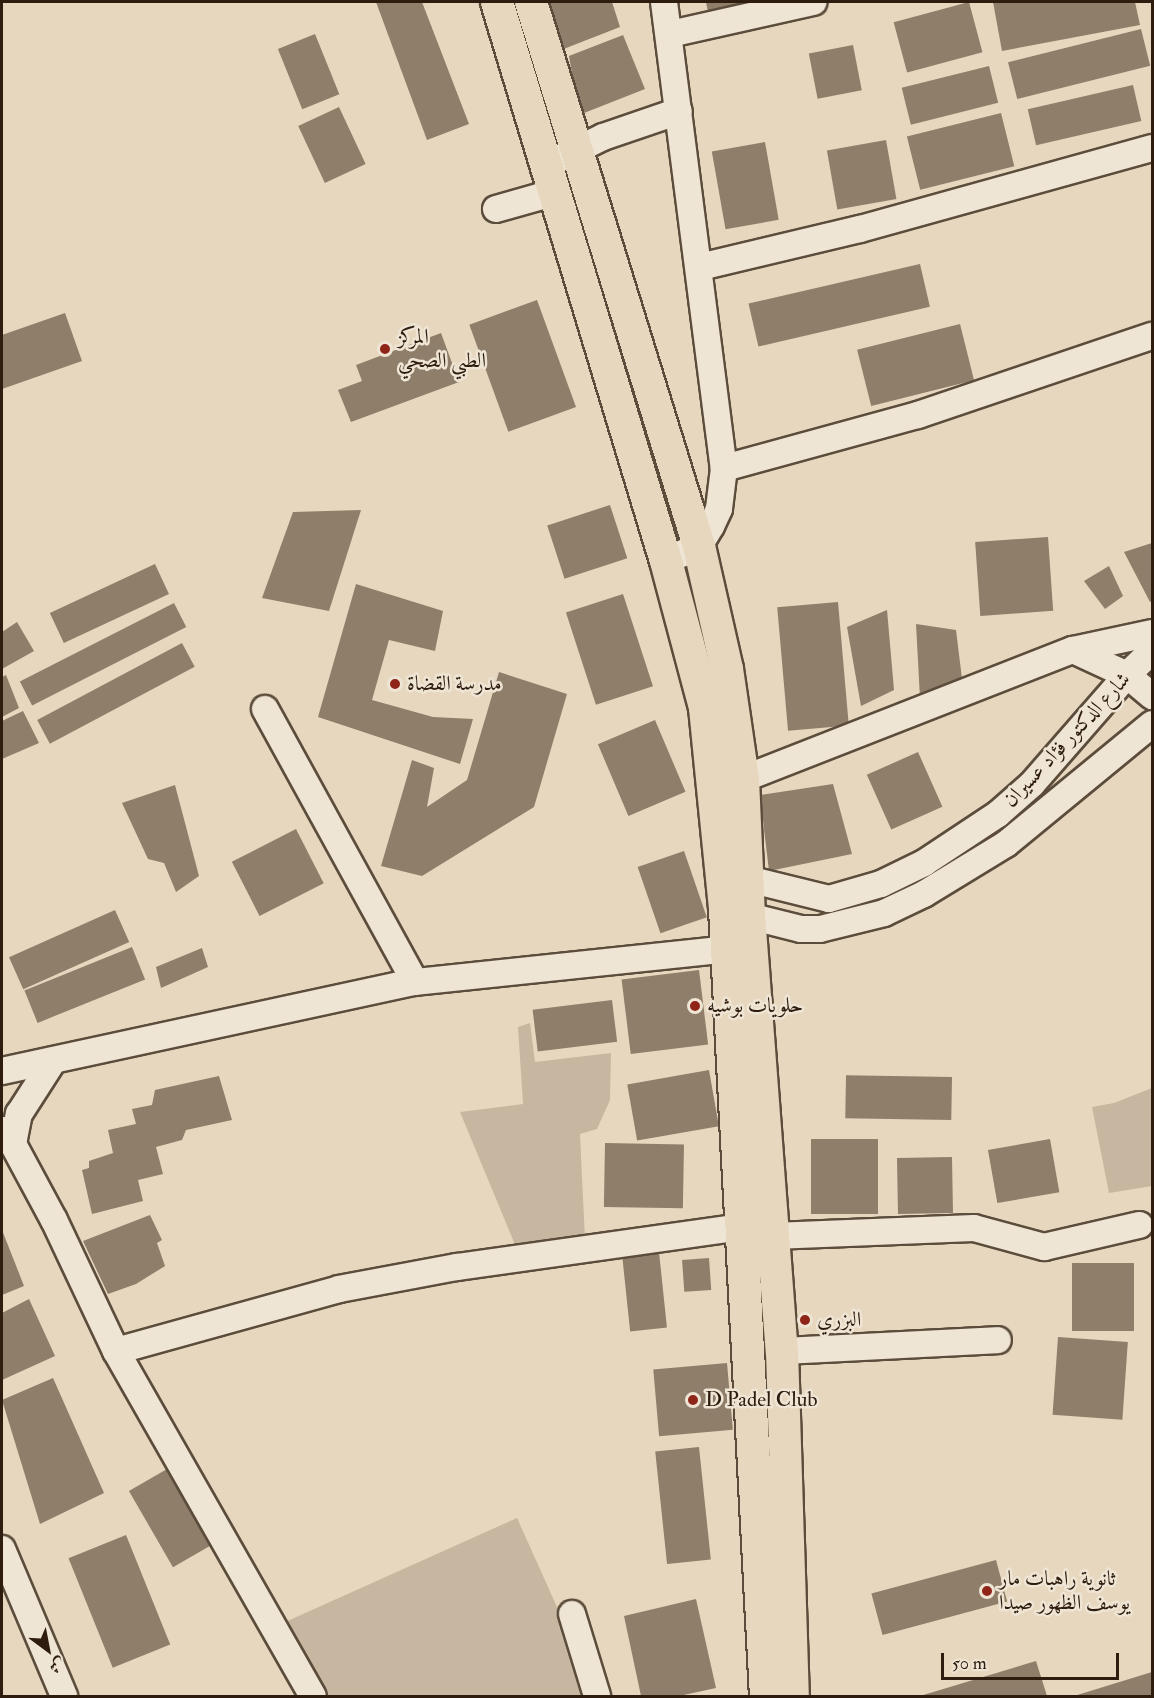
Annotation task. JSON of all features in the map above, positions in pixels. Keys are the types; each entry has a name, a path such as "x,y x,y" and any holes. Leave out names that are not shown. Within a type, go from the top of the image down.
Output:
{"main road":[{"path":"497,2 666,561 705,708 714,771 728,949 740,1227 766,1696"},
{"path":"531,2 699,546 727,669 743,779 749,916 782,1351 794,1696"}],"street":[{"path":"664,2 670,34 724,468 719,509 699,546 666,561"},
{"path":"670,34 813,2"},
{"path":"496,209 552,178 578,149 678,111"},
{"path":"700,267 860,229 1152,148"},
{"path":"724,468 918,415 1152,336"},
{"path":"743,779 1072,650 1152,633"},
{"path":"1072,650 1127,675 1152,696"},
{"name":"شارع الدكتور فؤاد عسيران","path":"748,879 829,899 860,892 924,863 998,814 1032,784 1127,675 1152,651"},
{"path":"265,709 416,982"},
{"path":"749,916 801,929 820,929 850,925 914,899 1006,844 1152,724"},
{"path":"2,1071 416,982 728,949"},
{"path":"53,1060 7,1137 54,1220 116,1351 313,1696"},
{"path":"773,1236 974,1228 1044,1247 1139,1225"},
{"path":"116,1351 339,1289 457,1267 740,1227"},
{"path":"782,1351 998,1340"},
{"path":"2,1549 64,1696"},
{"path":"572,1614 597,1696"}],"shaded area":[{"path":"530,1023 535,1062 611,1053 610,1100 597,1129 580,1134 585,1240 516,1247 460,1112 523,1104 518,1027"},
{"path":"1152,1088 1152,1186 1109,1193 1092,1107 1114,1103"},
{"path":"517,1518 557,1607 584,1696 324,1696 283,1623"}],"building":[{"path":"376,2 422,2 469,124 427,140"},
{"path":"544,2 612,2 620,27 561,50"},
{"path":"706,2 748,2 708,12"},
{"path":"969,2 982,52 907,72 894,22"},
{"path":"993,2 1135,2 1140,25 1002,51"},
{"path":"1141,29 1150,66 1017,99 1008,62"},
{"path":"315,34 339,94 302,109 278,49"},
{"path":"623,35 645,89 579,115 569,56"},
{"path":"853,45 862,90 818,99 809,54"},
{"path":"989,66 998,103 911,125 902,88"},
{"path":"1133,85 1141,121 1036,145 1028,109"},
{"path":"339,107 366,164 325,183 298,126"},
{"path":"1001,113 1014,166 920,190 907,136"},
{"path":"886,140 896,199 837,210 827,150"},
{"path":"765,142 779,220 726,229 712,151"},
{"path":"920,264 930,307 758,346 749,304"},
{"path":"537,300 576,407 508,432 469,325"},
{"path":"65,313 82,361 2,389 2,335"},
{"path":"960,324 974,380 871,406 857,350"},
{"path":"441,333 459,382 351,422 338,390 362,381 356,365"},
{"path":"610,505 627,558 565,579 547,525"},
{"path":"361,510 329,611 262,598 293,512"},
{"path":"1048,537 1053,611 980,616 975,542"},
{"path":"1152,543 1152,601 1150,602 1124,552"},
{"path":"155,564 169,594 64,643 50,613"},
{"path":"1109,566 1123,596 1105,609 1084,581"},
{"path":"356,584 443,611 435,651 389,640 372,700 433,717 473,719 460,764 318,717"},
{"path":"623,594 653,686 596,705 566,613"},
{"path":"838,602 849,726 788,731 777,607"},
{"path":"174,603 186,627 32,706 20,682"},
{"path":"887,610 894,690 861,706 847,627"},
{"path":"17,622 34,651 2,669 2,632"},
{"path":"916,624 956,630 963,687 920,698"},
{"path":"182,643 195,667 50,744 37,720"},
{"path":"499,672 567,694 534,807 422,876 381,866 412,760 434,768 427,807 467,780"},
{"path":"6,675 19,708 2,717 2,677"},
{"path":"23,711 39,743 2,759 2,721"},
{"path":"655,720 685,792 628,816 598,744"},
{"path":"918,752 942,807 891,830 867,775"},
{"path":"833,784 852,854 769,871 760,795"},
{"path":"175,785 199,876 176,892 164,863 148,859 122,803"},
{"path":"296,829 324,883 260,916 232,862"},
{"path":"684,851 707,917 660,933 638,867"},
{"path":"115,910 129,942 23,989 9,957"},
{"path":"132,947 145,979 38,1023 24,990"},
{"path":"202,948 208,967 161,988 156,967"},
{"path":"699,970 708,1044 631,1054 622,980"},
{"path":"612,1000 617,1042 538,1051 533,1010"},
{"path":"709,1070 719,1126 637,1141 627,1084"},
{"path":"846,1075 952,1077 951,1120 845,1118"},
{"path":"219,1076 232,1120 186,1130 182,1140 156,1147 163,1174 138,1180 143,1201 92,1214 82,1170 89,1168 89,1161 113,1153 108,1130 136,1124 132,1109 152,1105 155,1090"},
{"path":"811,1139 878,1139 878,1214 811,1214"},
{"path":"1050,1139 1059,1192 997,1203 988,1150"},
{"path":"605,1143 684,1144 683,1208 604,1207"},
{"path":"952,1157 953,1213 898,1214 897,1158"},
{"path":"150,1215 162,1240 157,1243 165,1266 136,1284 108,1294 83,1241"},
{"path":"2,1230 24,1286 2,1295"},
{"path":"659,1252 667,1328 630,1331 622,1256"},
{"path":"709,1258 711,1290 684,1292 682,1260"},
{"path":"1072,1263 1134,1263 1134,1331 1072,1331"},
{"path":"29,1299 55,1356 2,1380 2,1313"},
{"path":"1058,1337 1128,1342 1122,1420 1053,1415"},
{"name":"D Padel Club","path":"727,1363 733,1430 659,1436 653,1369"},
{"path":"53,1378 104,1493 40,1524 2,1400"},
{"path":"699,1447 711,1559 667,1564 655,1452"},
{"path":"174,1465 218,1541 173,1567 129,1491"},
{"path":"126,1535 170,1644 113,1668 69,1558"},
{"path":"996,1560 1007,1602 883,1635 871,1593"},
{"path":"696,1599 716,1688 679,1696 641,1696 624,1616"},
{"path":"1036,1661 1047,1696 920,1696"},
{"path":"1152,1672 1152,1696 1074,1696"}],"place":[{"name":"المركز الطبي الصحي","path":"385,349"},
{"name":"مدرسة القضاة","path":"395,684"},
{"name":"حلويات بوشيه","path":"695,1006"},
{"name":"البزري","path":"805,1320"},
{"name":"D Padel Club","path":"693,1400"},
{"name":"ثانوية راهبات مار يوسف الظهور صيدا","path":"987,1591"}]}
